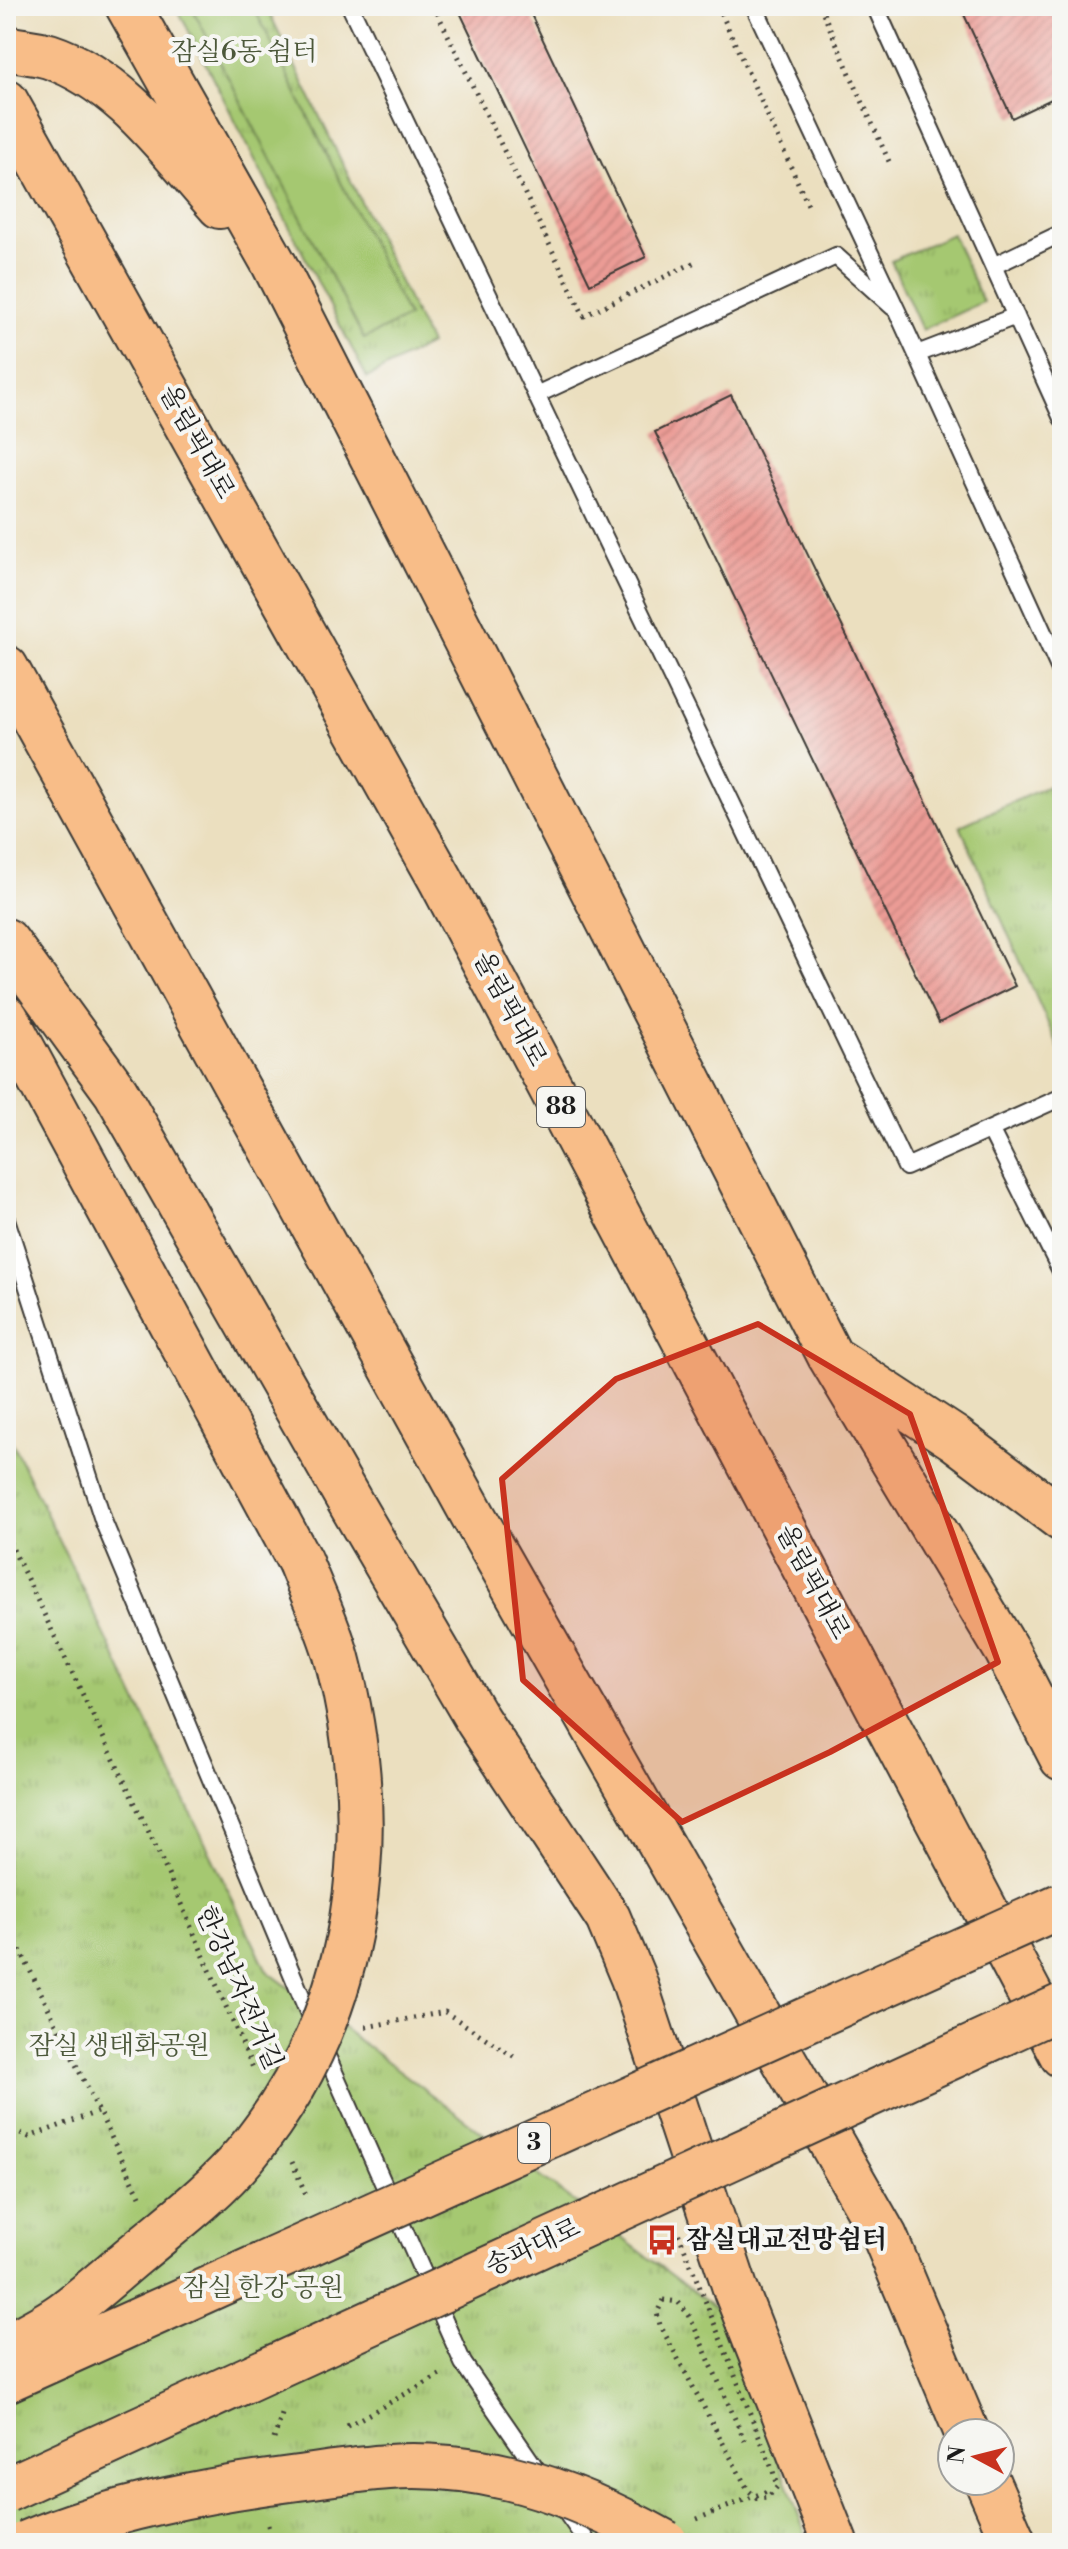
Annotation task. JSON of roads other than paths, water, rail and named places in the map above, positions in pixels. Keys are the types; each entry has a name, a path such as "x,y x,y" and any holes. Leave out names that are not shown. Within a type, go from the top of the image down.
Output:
{"main road":[{"path":"128,6 274,264 830,1356 1007,1651 1062,1758"},
{"path":"6,48 49,56 89,75 135,111 274,264"},
{"name":"올림픽대로","path":"6,102 441,880 1062,2055"},
{"path":"6,668 474,1517 885,2237 960,2417"},
{"path":"6,941 116,1092 478,1721 608,1918 633,1978 736,2291 835,2543"},
{"path":"6,1018 300,1562 336,1655 351,1720 361,1850 355,1908 344,1965 325,2019 303,2068 279,2110 245,2155 211,2192 67,2312 6,2347"},
{"path":"830,1356 954,1438 1062,1519"},
{"name":"3","path":"6,2380 1062,1905"},
{"name":"송파대로","path":"6,2490 1062,2006"},
{"path":"27,2543 55,2531 169,2499 236,2486 390,2466 448,2469 510,2478 622,2519 666,2543"},
{"path":"994,2497 1014,2543"}],"lane":[{"path":"350,6 906,1167 1062,1097"},
{"path":"754,6 1062,674"},
{"path":"875,6 1062,418"},
{"path":"993,266 1062,233"},
{"path":"536,395 836,256 898,313"},
{"path":"917,354 1016,316"},
{"path":"991,1131 1062,1273"},
{"path":"6,1219 104,1523 318,2036 463,2363 588,2543"}],"place":[{"name":"잠실대교전망쉼터","path":"662,2240"}],"park label":[{"name":"잠실6동 쉼터","path":"244,52"},
{"name":"잠실 생태화공원","path":"119,2046"},
{"name":"잠실 한강 공원","path":"263,2288"}]}
